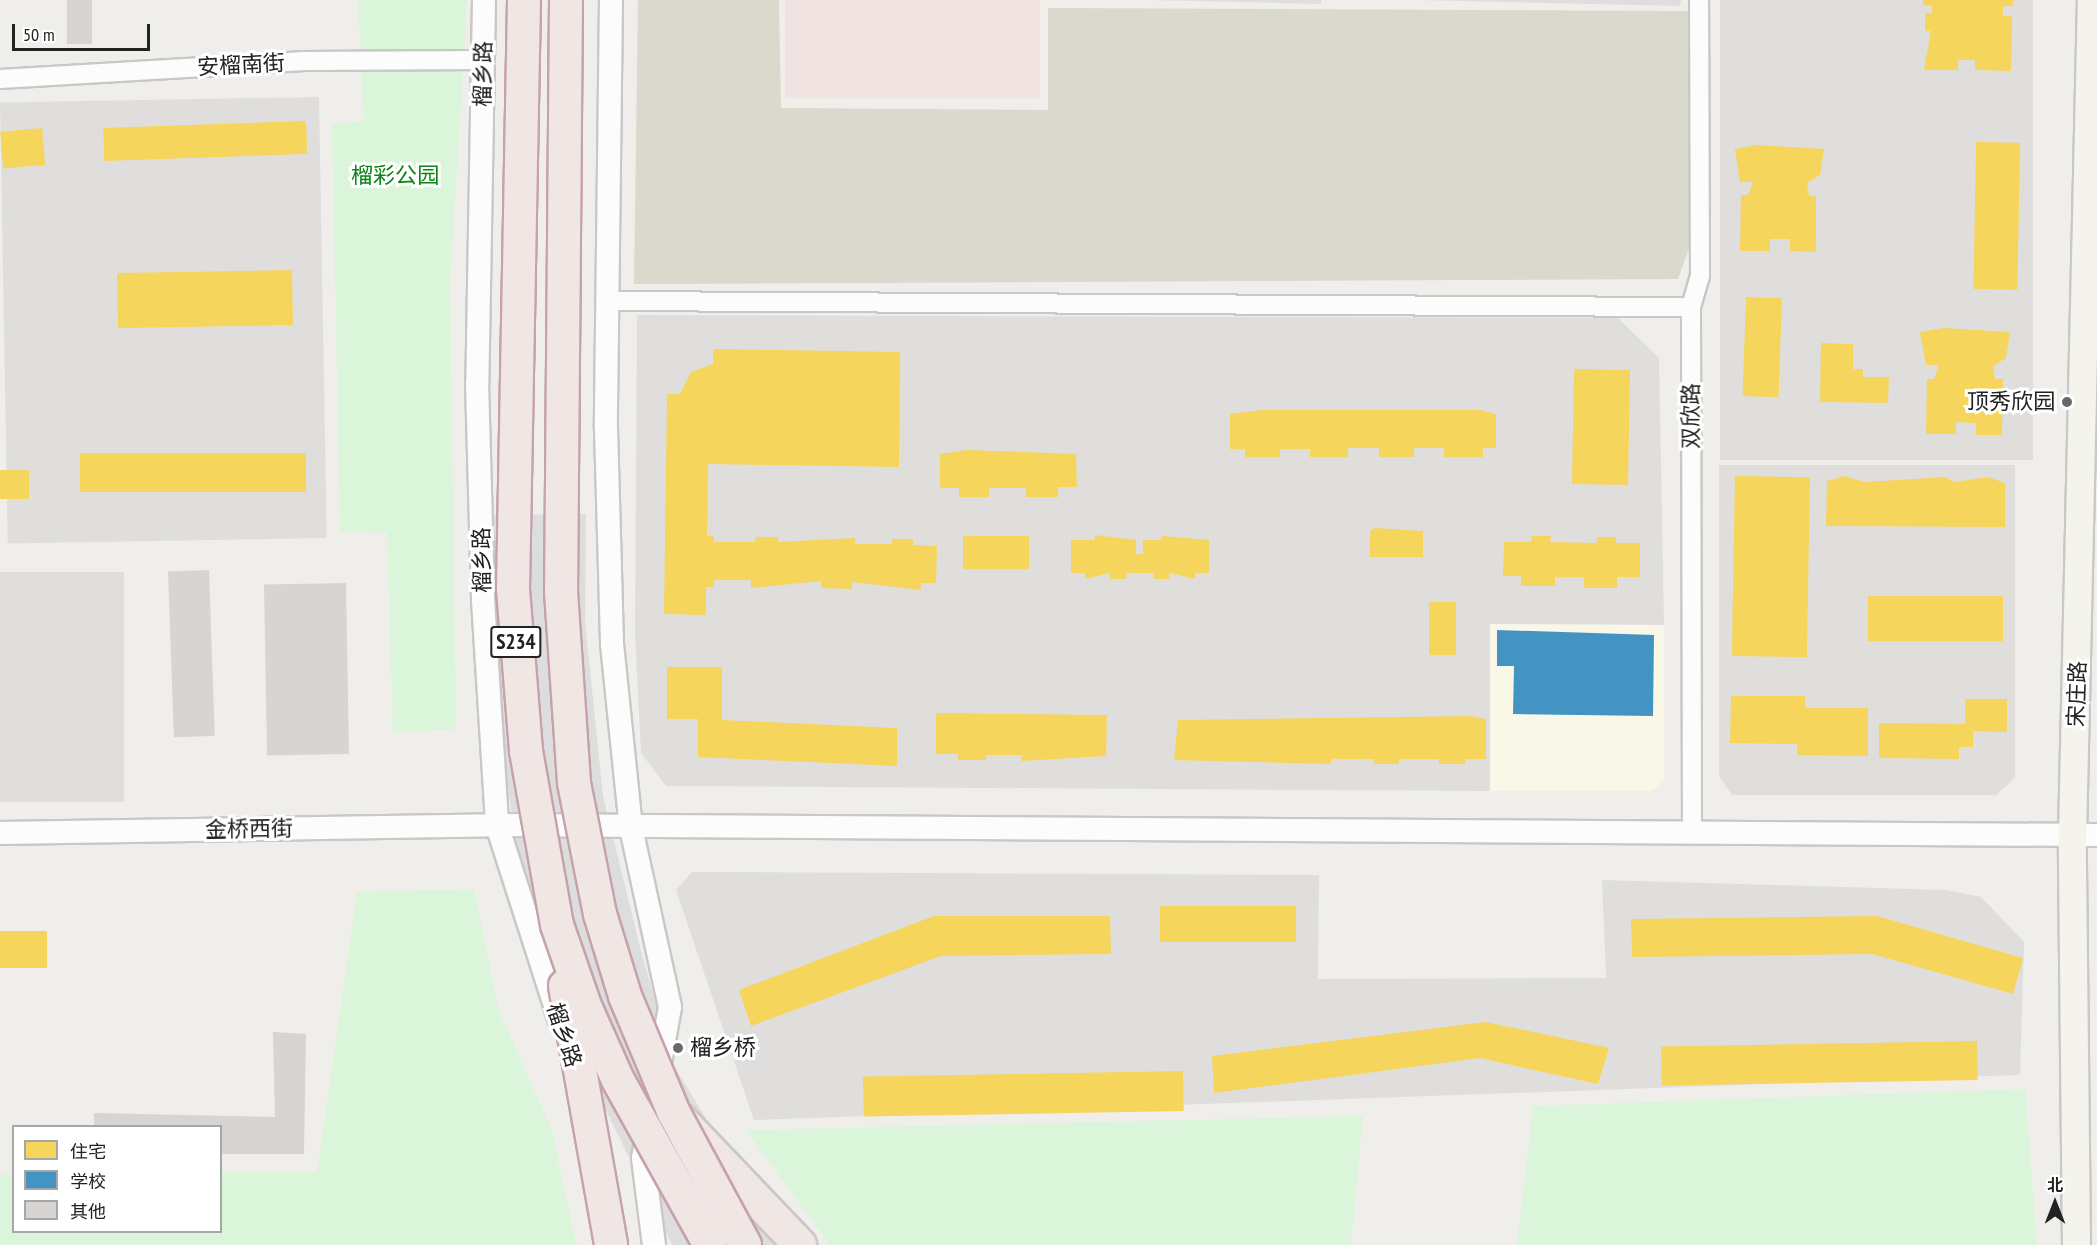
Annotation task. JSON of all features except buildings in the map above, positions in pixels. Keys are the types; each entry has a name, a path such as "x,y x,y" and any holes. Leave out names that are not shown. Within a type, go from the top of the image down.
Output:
{"highway":[{"name":"榴乡路","path":"524,0 513,589 526,751 557,925 618,1080 710,1245"},
{"name":"S234","path":"566,0 561,592 574,783 600,914 625,996 674,1113 745,1245"},
{"path":"557,925 611,1245"},
{"path":"674,1113 800,1245"}],"main road":[{"name":"宋庄路","path":"2076,1245 2085,835 2091,0"}],"street":[{"name":"榴乡路","path":"484,0 478,394 483,600 497,825 582,1090 620,1245"},
{"path":"611,0 608,301 612,644 631,828 670,1006 643,1158 654,1245"},
{"name":"双欣路","path":"1692,833 1691,307 1700,276 1699,0"},
{"name":"安榴南街","path":"0,79 304,61 483,60"},
{"path":"608,301 1691,307"},
{"name":"金桥西街","path":"0,833 497,825 631,828 2085,835"}],"shaded area":[{"path":"638,0 779,0 781,108 1048,110 1048,8 1690,11 1691,243 1678,279 634,284"},
{"path":"785,0 1040,0 1040,98 785,98"},
{"path":"1147,0 1321,0 1321,4"},
{"path":"1415,0 1681,0 1680,6"},
{"path":"1720,0 2033,0 2033,460 1720,460"},
{"path":"319,97 327,538 8,544 0,103"},
{"path":"637,315 1618,318 1659,358 1664,625 1490,624 1490,791 666,786 641,753 635,636"},
{"path":"1719,465 2015,465 2015,778 1996,795 1732,795 1719,776"},
{"path":"0,572 124,572 124,802 0,802"},
{"path":"1490,624 1664,625 1664,779 1652,791 1490,791"},
{"path":"692,872 1319,875 1318,979 1606,978 1602,880 1946,890 1981,897 2024,942 2020,1075 754,1120 676,890"}],"green space":[{"name":"榴彩公园","path":"358,0 467,0 450,284 456,729 393,733 387,533 340,531 332,123 364,122"},
{"path":"474,889 498,1009 552,1130 576,1245 0,1245 0,1175 12,1174 12,1233 222,1233 222,1172 317,1172 357,892"},
{"path":"2025,1089 2037,1245 1517,1245 1533,1106"},
{"path":"1363,1116 1351,1245 830,1245 746,1130"}],"pier":[{"name":"榴乡桥","path":"586,514 585,621 603,796 642,955 674,1066 783,1245 672,1245 596,1090 577,1118 521,877 504,762 490,637 490,515"}],"place":[{"name":"顶秀欣园","path":"2067,402"},
{"name":"榴乡桥","path":"678,1048"}]}
